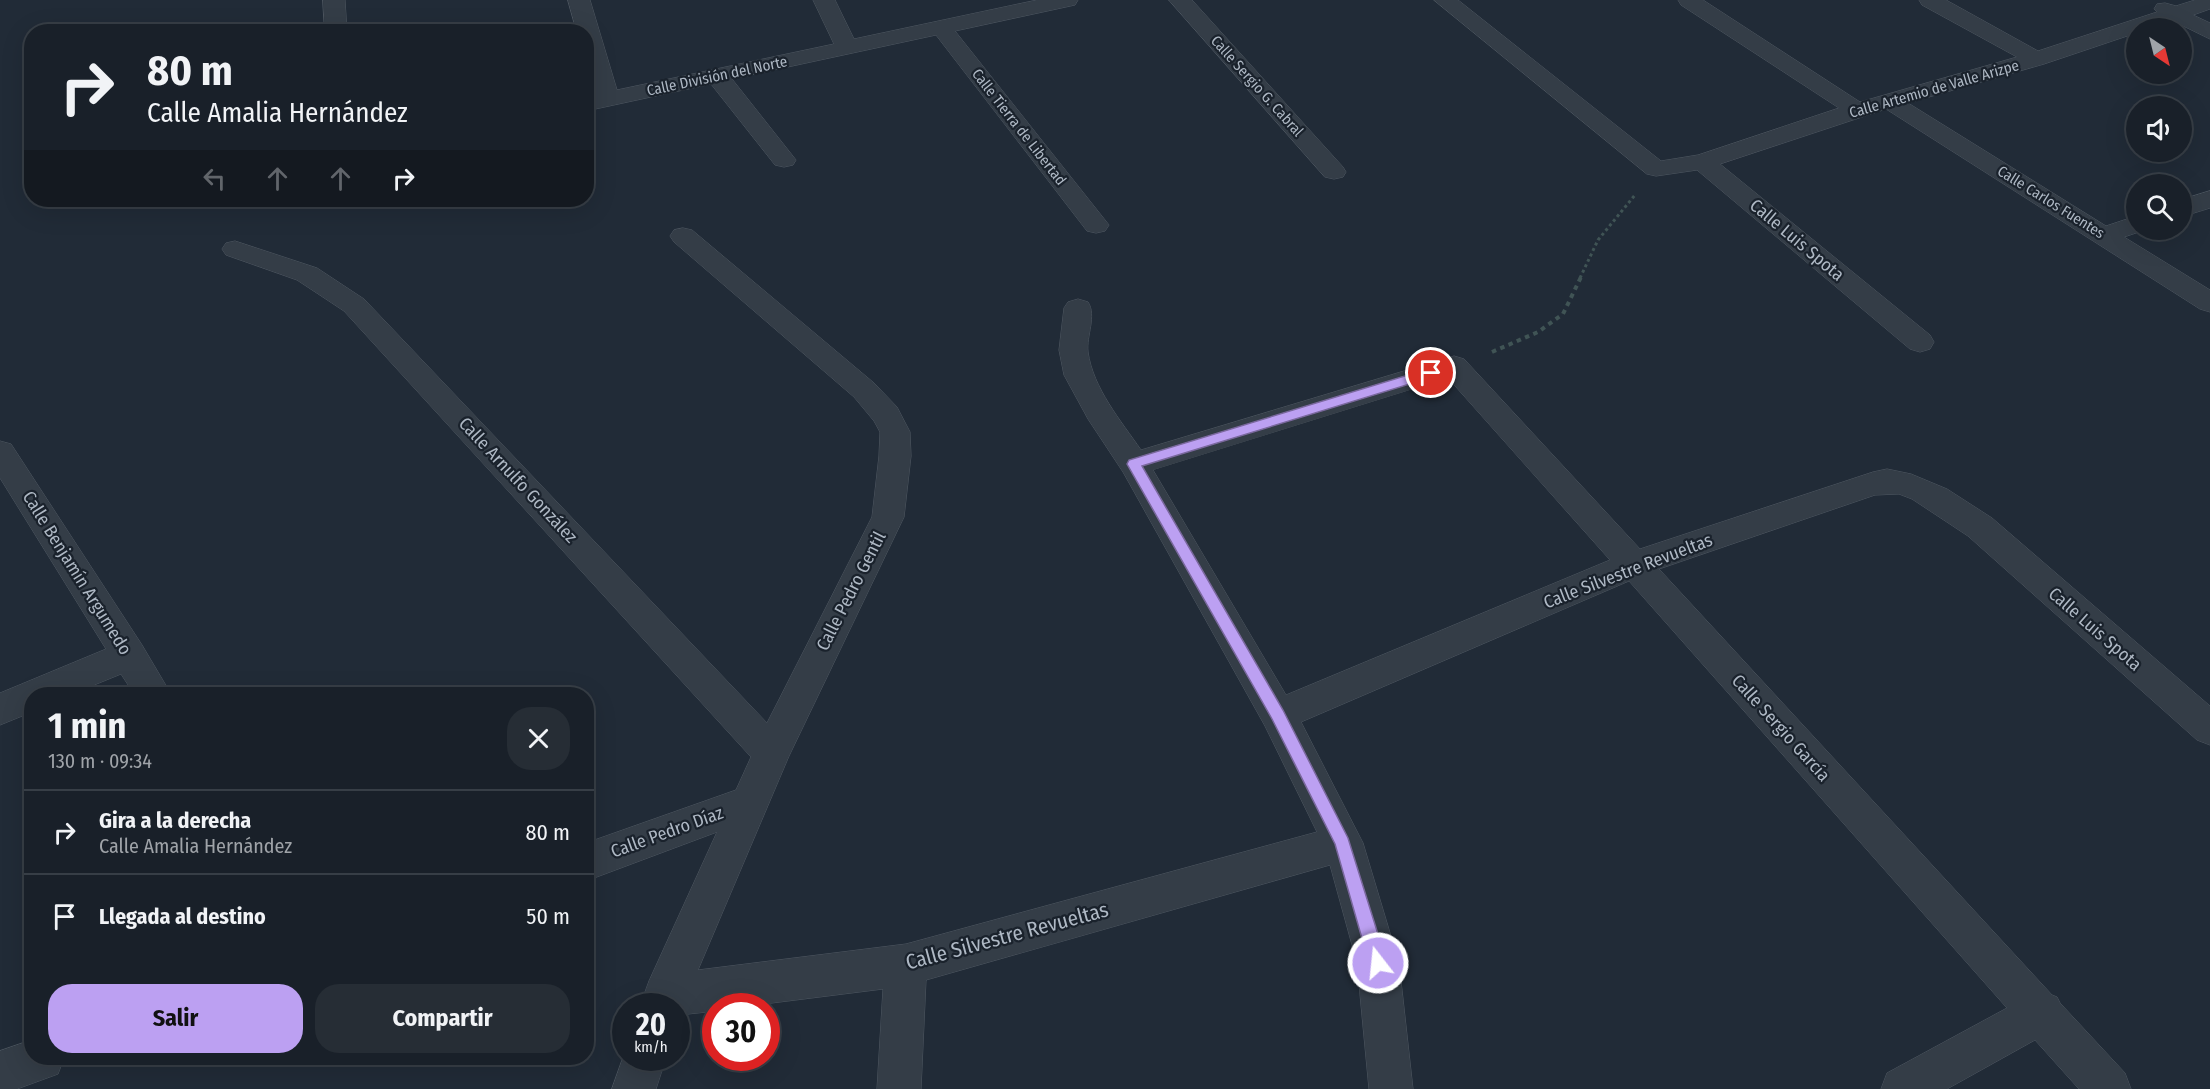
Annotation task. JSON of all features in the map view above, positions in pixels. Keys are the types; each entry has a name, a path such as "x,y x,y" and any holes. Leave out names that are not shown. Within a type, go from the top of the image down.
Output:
{"street":[{"path":"334,0 336,24"},
{"path":"579,0 583,24"},
{"path":"824,0 848,48"},
{"name":"Calle División del Norte","path":"597,102 1067,0"},
{"name":"Calle Sergio G. Cabral","path":"1180,0 1334,172"},
{"path":"1445,0 1656,169"},
{"path":"1689,0 1857,110"},
{"path":"1930,0 2036,59"},
{"path":"2148,0 2210,32"},
{"name":"Calle Artemio de Valle Arizpe","path":"1656,169 1702,162 1857,110 2036,59 2210,2"},
{"name":"Calle Tierra de Libertad","path":"942,28 1096,225"},
{"path":"718,76 784,160"},
{"path":"594,85 597,102"},
{"name":"Calle Carlos Fuentes","path":"1891,102 2210,303"},
{"name":"Calle Luis Spota","path":"1702,162 1920,342"},
{"path":"2192,205 2210,199"},
{"path":"2104,235 2126,227"},
{"name":"Calle Pedro Gentil","path":"665,993 771,753 888,517 895,456 895,432 886,415 864,390 683,236"},
{"name":"Calle Arnulfo González","path":"235,249 307,274 354,305 771,753"},
{"path":"1078,308 1073,351 1079,375 1099,411 1134,464 1278,715 1342,843 1378,963 1391,1089"},
{"path":"1134,464 1454,366"},
{"name":"Calle Sergio García","path":"1454,366 1633,566 2042,1012 2109,1089"},
{"name":"Calle Benjamín Argumedo","path":"0,452 149,687"},
{"name":"Calle Silvestre Revueltas","path":"1278,715 1633,566 1858,488 1887,481 1915,487 1949,505 1980,527"},
{"name":"Calle Luis Spota","path":"1980,527 2210,729"},
{"path":"52,687 129,655"},
{"path":"0,709 24,699"},
{"name":"Calle Pedro Díaz","path":"594,859 748,803"},
{"name":"Calle Silvestre Revueltas","path":"690,997 906,965 1342,843"},
{"path":"899,1089 906,965"},
{"path":"1903,1089 2042,1012"},
{"path":"0,1073 24,1064"},
{"path":"634,1089 640,1071"}],"path":[{"path":"1454,366 1538,332 1563,314 1598,240 1656,169"}],"route":[{"path":"1378,963 1342,843 1278,715 1134,464 1431,373"}]}
